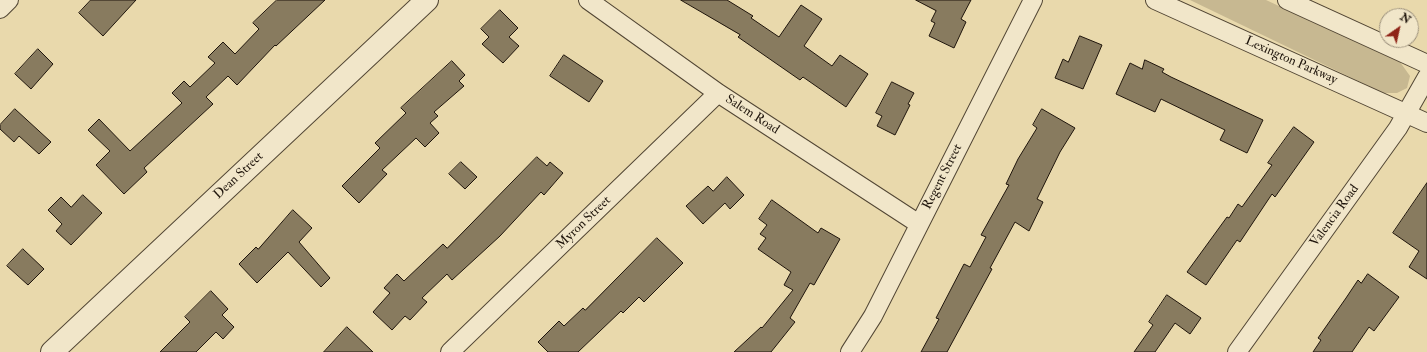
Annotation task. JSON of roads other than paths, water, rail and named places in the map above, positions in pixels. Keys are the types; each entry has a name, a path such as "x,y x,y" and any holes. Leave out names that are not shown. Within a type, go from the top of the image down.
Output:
{"street":[{"path":"0,9 9,0"},
{"name":"Dean Street","path":"52,352 427,0"},
{"name":"Salem Road","path":"588,0 718,93 919,224"},
{"name":"Regent Street","path":"850,352 873,316 1033,0"},
{"name":"Lexington Parkway","path":"1155,0 1408,113 1427,123"},
{"path":"1287,0 1427,64"},
{"name":"Valencia Road","path":"1237,352 1408,113 1427,77"},
{"name":"Myron Street","path":"450,352 718,93"}]}
